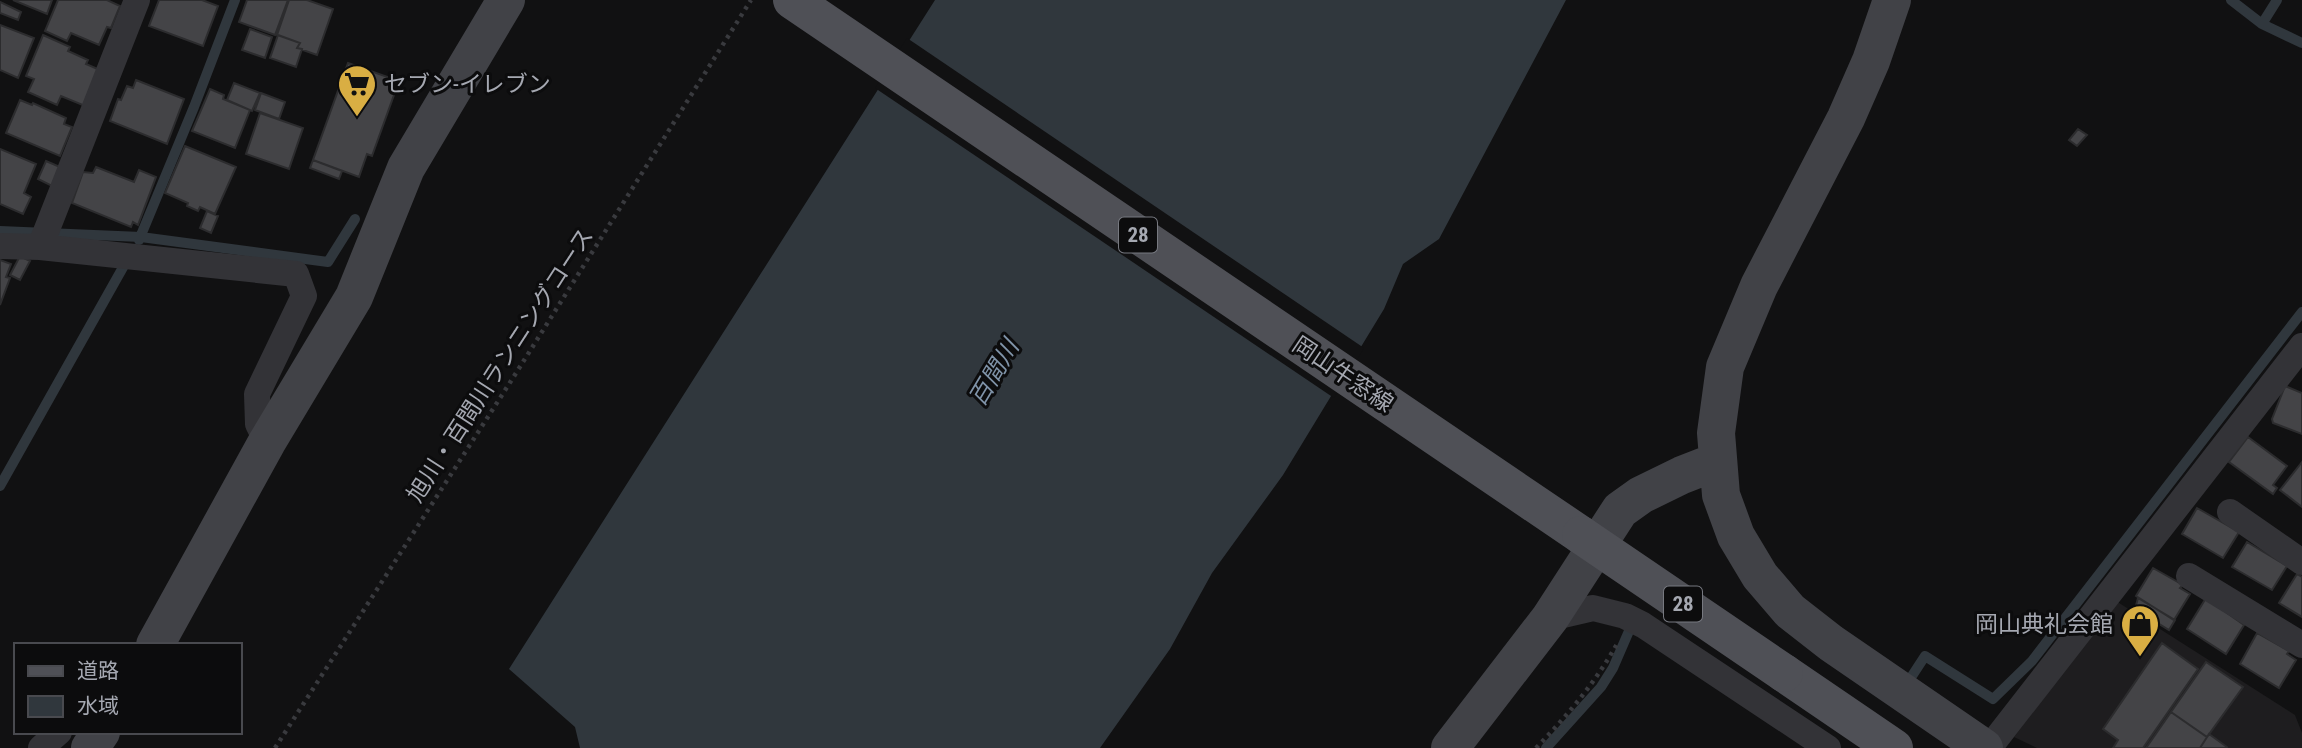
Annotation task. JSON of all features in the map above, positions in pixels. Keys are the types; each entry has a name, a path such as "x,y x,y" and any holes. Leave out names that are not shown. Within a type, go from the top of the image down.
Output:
{"main road":[{"name":"岡山牛窓線","path":"792,0 1894,748"}],"street":[{"path":"44,236 136,0"},
{"path":"156,643 267,442 354,297 406,168 506,0"},
{"path":"1892,0 1871,61 1846,118 1759,286 1725,368 1716,433 1721,495 1736,536 1760,576 1790,611 1831,643 1987,748 2302,346"},
{"path":"0,246 44,236 296,274 304,296 257,394 258,424 267,442"},
{"path":"1450,748 1550,618 1620,510 1661,485 1718,461"},
{"path":"2230,512 2302,562"},
{"path":"2189,576 2302,645"},
{"path":"1550,618 1593,608 1625,616 1643,625 1828,748"},
{"path":"41,748 57,734"}],"path":[{"name":"旭川・百間川ランニングコース","path":"275,748 504,393 751,0"},
{"path":"1536,748 1602,671 1619,640 1625,616"}],"shaded area":[{"name":"岡山典礼会館","path":"2116,601 2295,715 2302,733 2302,748 2037,748 2014,737"}],"water":[{"name":"百間川","path":"935,0 1566,0 1439,239 1403,264 1384,309 1283,475 1212,573 1170,649 1100,748 580,748 575,727 509,669"}],"pier":[{"path":"907,38 1364,348 1334,398 875,88"}],"building":[{"path":"13,0 52,0 47,14"},
{"path":"58,0 107,0 120,6 111,28 107,27 99,45 71,33 67,41 45,31"},
{"path":"159,0 202,0 218,6 203,46 149,26"},
{"path":"247,0 288,0 275,35 239,22"},
{"path":"289,0 307,0 333,9 317,55 297,48 300,43 277,35"},
{"path":"0,2 21,12 18,20 0,13"},
{"path":"0,25 34,38 18,78 0,70"},
{"path":"250,29 272,37 265,58 242,50"},
{"path":"43,35 70,47 68,51 88,60 86,64 100,70 85,106 61,96 57,105 28,92 34,79 26,76"},
{"path":"278,35 300,43 297,48 302,49 296,67 270,58"},
{"name":"セブン-イレブン","path":"348,63 399,81 372,156 367,154 359,177 313,160"},
{"path":"136,80 184,99 167,144 110,121 118,99 121,100 127,86 133,88"},
{"path":"234,83 260,93 252,111 227,100"},
{"path":"210,89 224,95 223,99 250,110 235,148 192,131"},
{"path":"261,93 285,102 279,119 255,110"},
{"path":"20,100 66,118 64,124 72,127 60,156 6,133"},
{"path":"260,113 303,128 289,169 246,154"},
{"path":"2078,129 2087,135 2077,146 2069,140"},
{"path":"185,146 236,167 215,214 200,207 198,211 187,206 188,203 165,193"},
{"path":"0,149 36,164 24,193 31,197 23,214 0,204"},
{"path":"313,160 342,171 339,179 310,168"},
{"path":"46,161 60,167 52,186 38,179"},
{"path":"96,167 134,182 139,170 156,177 138,225 133,222 131,227 72,203 83,172 93,173"},
{"path":"207,211 218,216 211,233 200,228"},
{"path":"20,256 30,261 20,280 10,275"},
{"path":"0,260 11,264 6,277 10,278 0,305"},
{"path":"2285,386 2302,393 2302,434 2273,423 2272,419"},
{"path":"2248,437 2287,466 2273,485 2277,488 2273,494 2229,462"},
{"path":"2302,462 2302,507 2280,490"},
{"path":"2197,508 2239,532 2223,558 2182,534"},
{"path":"2247,542 2287,566 2272,590 2232,567"},
{"path":"2153,568 2183,585 2180,588 2190,594 2174,620 2136,596"},
{"path":"2297,574 2302,577 2302,617 2279,603"},
{"path":"2138,598 2175,620 2169,630 2135,609"},
{"path":"2206,598 2244,625 2226,654 2187,629"},
{"path":"2257,633 2289,651 2287,654 2296,660 2279,688 2240,664"},
{"path":"2162,643 2198,669 2143,748 2113,748 2118,740 2103,729"},
{"path":"2206,662 2243,687 2207,737 2171,712"},
{"path":"2171,712 2207,737 2200,748 2146,748"},
{"path":"2209,734 2227,747 2200,748"}],"waterway":[{"path":"139,240 235,0"},
{"path":"2231,0 2262,24 2302,43"},
{"path":"2262,24 2277,0"},
{"path":"0,231 141,237 328,262 355,219"},
{"path":"0,486 126,262"},
{"path":"1910,679 1925,656 1993,699 2032,661 2302,312"},
{"path":"1546,748 1601,687 1613,668 1629,631"}],"place":[{"name":"セブン-イレブン","path":"357,118"},
{"name":"岡山典礼会館","path":"2140,658"}]}
